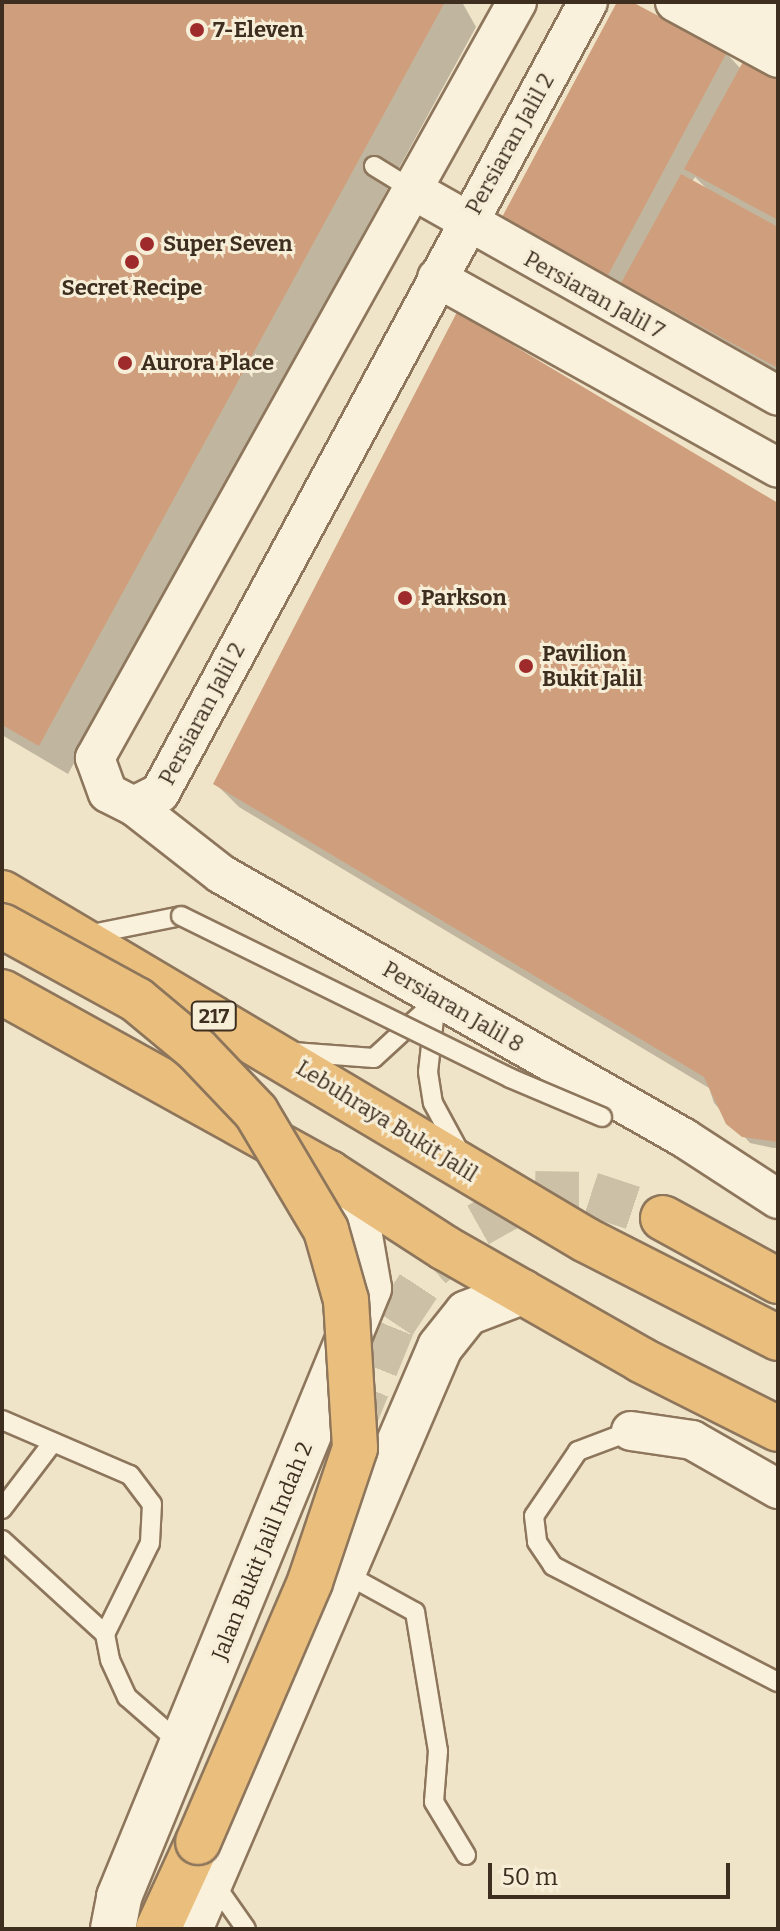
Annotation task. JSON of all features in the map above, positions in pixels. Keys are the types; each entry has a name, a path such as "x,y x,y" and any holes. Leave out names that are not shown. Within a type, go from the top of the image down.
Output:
{"highway":[{"name":"Lebuhraya Bukit Jalil","path":"2,893 270,1049 472,1174 778,1338"},
{"path":"2,926 137,1000 197,1050 256,1112 326,1230 346,1300 355,1448 336,1514 158,1929"},
{"path":"2,992 329,1173 522,1292 778,1429"},
{"path":"663,1218 778,1281"}],"street":[{"path":"134,806 108,793 95,758 517,2"},
{"name":"Persiaran Jalil 2","path":"134,806 160,793 588,2"},
{"path":"675,2 778,58"},
{"path":"735,2 778,24"},
{"name":"Persiaran Jalil 7","path":"413,190 466,224 778,396"},
{"path":"437,278 778,468"},
{"name":"Persiaran Jalil 8","path":"134,806 221,874 684,1138 778,1199"},
{"name":"Jalan Bukit Jalil Indah 2","path":"113,1929 119,1897 369,1288 358,1224 329,1173"},
{"path":"190,1929 440,1347 467,1313 522,1292"},
{"path":"631,1431 692,1440 778,1489"}],"lane":[{"path":"374,166 413,190"},
{"path":"80,936 181,916 510,1078 602,1117 684,1138"},
{"path":"270,1049 374,1058 436,1001 428,1072 433,1103 472,1174"},
{"path":"2,1420 130,1475 152,1504 150,1543 105,1634"},
{"path":"631,1431 578,1451 534,1516 537,1542 553,1566 778,1682"},
{"path":"2,1509 53,1442"},
{"path":"2,1540 105,1634 110,1660 127,1697 182,1745"},
{"path":"341,1572 415,1612 438,1751 434,1802 466,1855"},
{"path":"211,1880 246,1929"}],"building":[{"name":"Aurora Place","path":"2,2 445,2 39,746 2,725"},
{"path":"617,2 632,2 727,52 608,275 501,219"},
{"path":"744,60 778,78 778,220 684,169"},
{"path":"681,174 778,227 778,368 621,283"},
{"name":"Pavilion Bukit Jalil","path":"457,312 778,503 778,1142 742,1137 726,1124 704,1077 213,784"}],"tunnel":[{"path":"351,1429 394,1323 431,1267 478,1225 535,1193 591,1194 663,1218"}],"place":[{"name":"7-Eleven","path":"197,30"},
{"name":"Super Seven","path":"147,244"},
{"name":"Secret Recipe","path":"132,262"},
{"name":"Aurora Place","path":"125,363"},
{"name":"Parkson","path":"405,598"},
{"name":"Pavilion Bukit Jalil","path":"526,666"}]}
